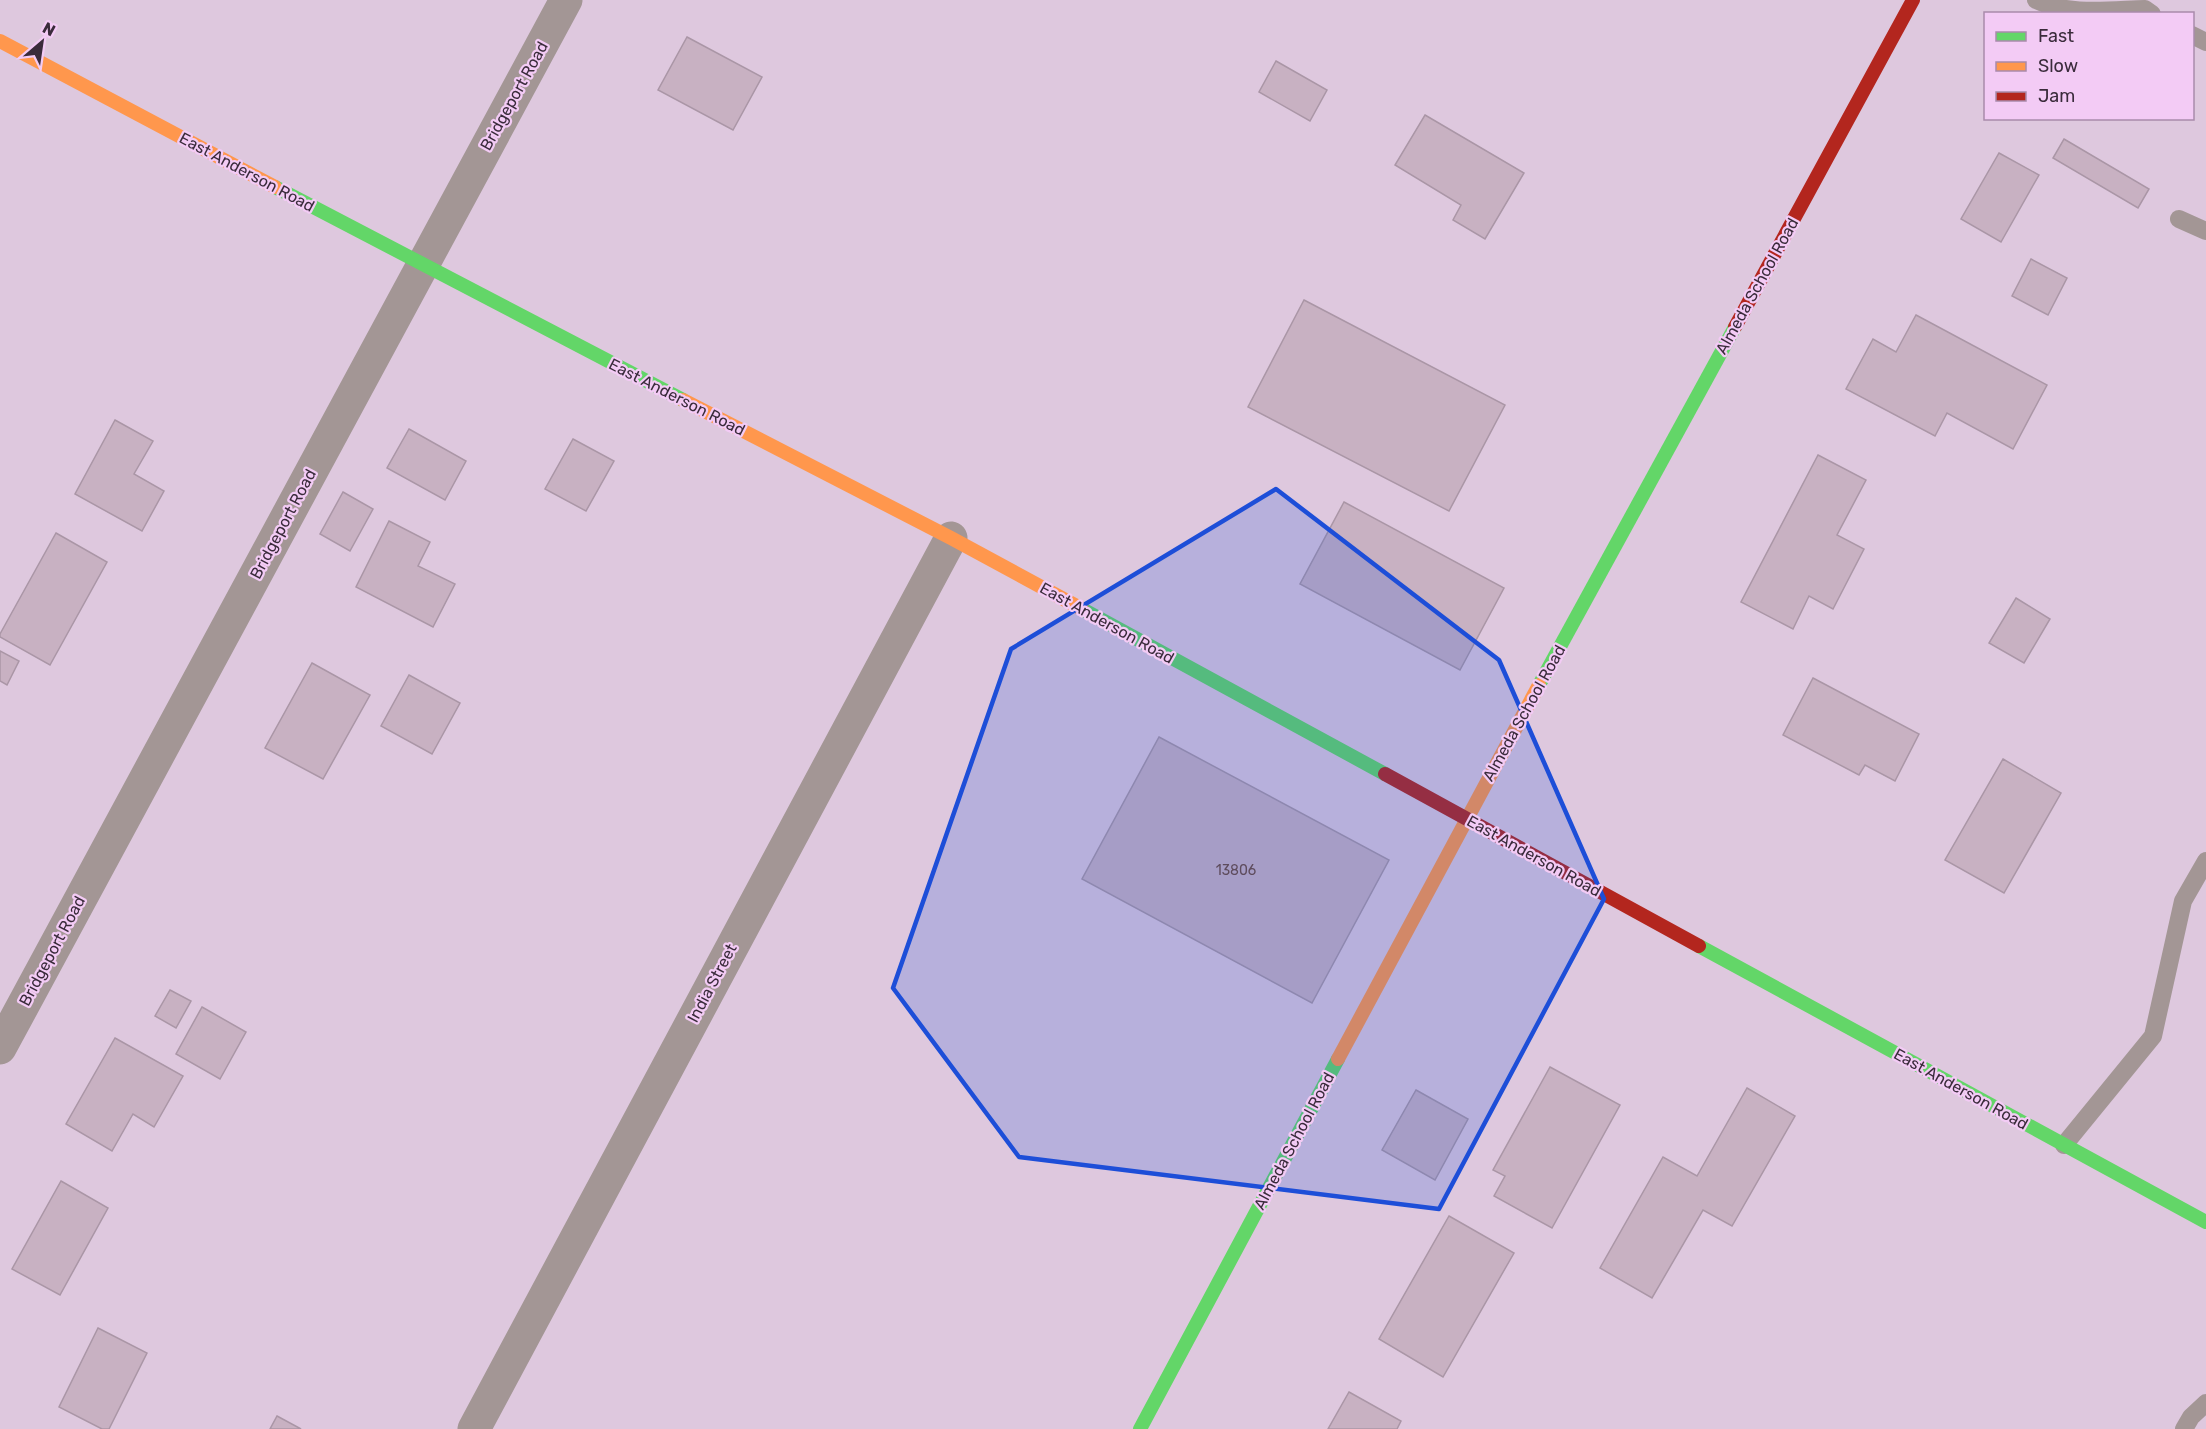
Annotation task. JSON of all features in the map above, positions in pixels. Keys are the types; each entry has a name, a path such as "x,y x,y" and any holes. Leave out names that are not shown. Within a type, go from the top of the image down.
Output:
{"street":[{"name":"Bridgeport Road","path":"0,1048 567,0"},
{"name":"Almeda School Road","path":"1140,1429 1466,820 1913,0"},
{"name":"East Anderson Road","path":"0,41 422,265 951,538 2206,1222"},
{"name":"India Street","path":"474,1429 951,538"}],"lane":[{"path":"2036,0 2047,5 2082,10 2145,9 2149,12"},
{"path":"2179,219 2206,231"},
{"path":"2064,1145 2153,1036 2183,901 2206,861"},
{"path":"2184,1429 2191,1417 2206,1403"}],"highlighted area":[{"path":"1276,489 1499,660 1604,899 1439,1209 1019,1157 893,988 1011,649"}],"building":[{"path":"687,37 762,77 733,130 658,90"},
{"path":"1276,61 1327,90 1310,121 1259,92"},
{"path":"1425,115 1524,173 1485,239 1453,220 1461,205 1395,165"},
{"path":"2064,139 2149,189 2138,208 2053,158"},
{"path":"1999,153 2039,175 2001,242 1961,219"},
{"path":"2031,259 2067,278 2048,315 2012,296"},
{"path":"1304,300 1505,405 1449,511 1248,407"},
{"path":"1916,315 2047,385 2013,449 1947,413 1935,436 1846,389 1873,339 1896,352"},
{"path":"115,420 153,441 134,474 164,491 142,531 75,494"},
{"path":"409,429 466,461 445,500 387,468"},
{"path":"573,439 614,461 586,511 545,489"},
{"path":"1818,455 1866,480 1837,535 1864,549 1833,609 1809,596 1793,629 1741,602"},
{"path":"343,492 373,509 350,551 320,534"},
{"path":"1344,502 1504,588 1460,670 1300,584"},
{"path":"389,521 430,542 418,566 455,584 433,627 356,587"},
{"path":"56,533 107,562 50,665 0,637 0,634"},
{"path":"2016,598 2050,619 2024,663 1989,643"},
{"path":"0,651 19,661 7,685 0,681"},
{"path":"312,663 370,695 323,779 265,748"},
{"path":"409,675 460,703 432,754 381,726"},
{"path":"1813,678 1919,734 1895,781 1865,765 1859,775 1783,735"},
{"path":"1159,737 1389,860 1312,1003 1082,879"},
{"path":"2003,759 2061,793 2004,893 1945,860"},
{"path":"170,990 191,1001 176,1028 155,1016"},
{"path":"202,1007 246,1032 220,1079 176,1054"},
{"path":"115,1038 183,1076 154,1127 133,1114 112,1151 66,1124"},
{"path":"1550,1067 1620,1105 1552,1228 1494,1196 1505,1176 1493,1170"},
{"path":"1747,1088 1795,1116 1732,1226 1703,1210 1652,1298 1600,1268 1663,1157 1697,1176"},
{"path":"1416,1090 1468,1119 1435,1180 1382,1150"},
{"path":"61,1181 108,1208 60,1295 12,1269"},
{"path":"1449,1216 1514,1253 1443,1377 1379,1339"},
{"path":"98,1328 147,1353 109,1429 102,1429 59,1407"},
{"path":"1349,1392 1401,1421 1397,1429 1328,1429"},
{"path":"277,1416 301,1429 270,1429"}],"traffic: fast":[{"path":"275,187 683,400"},
{"path":"1539,685 1735,327"},
{"path":"1082,609 1385,774"},
{"path":"1699,946 2206,1222"},
{"path":"1140,1429 1338,1059"}],"traffic: slow":[{"path":"0,41 275,187"},
{"path":"683,400 951,538 1082,609"},
{"path":"1338,1059 1539,685"}],"traffic: jam":[{"path":"1735,327 1913,0"},
{"path":"1385,774 1699,946"}]}
